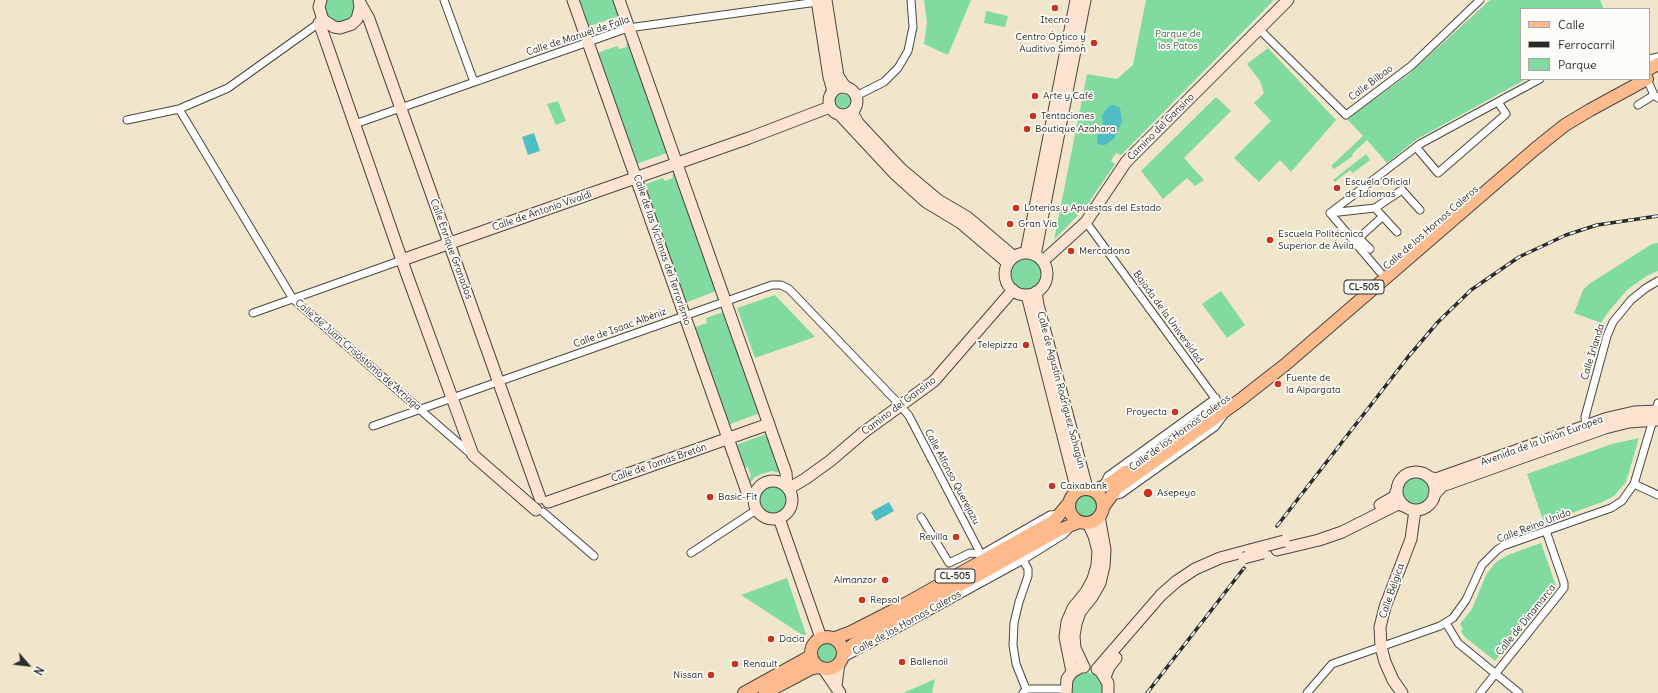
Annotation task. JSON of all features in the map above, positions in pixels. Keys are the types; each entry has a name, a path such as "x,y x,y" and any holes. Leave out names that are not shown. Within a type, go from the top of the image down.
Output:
{"main road":[{"name":"Calle de los Hornos Caleros","path":"1101,512 1094,490 1117,488 1281,358 1535,139 1561,119 1586,103 1628,80"},
{"name":"Calle de los Hornos Caleros","path":"1222,404 1286,364 1535,149 1566,125 1637,80"},
{"name":"CL-505","path":"1065,509 1071,496 1094,490"},
{"name":"Calle de los Hornos Caleros","path":"835,638 858,629 983,557 1054,521 1065,509"},
{"path":"1065,509 1080,523"},
{"name":"CL-505","path":"1080,523 1094,520 1101,512"},
{"name":"Calle de los Hornos Caleros","path":"842,658 854,644 1059,530 1080,523"},
{"name":"CL-505","path":"821,638 830,636 835,638"},
{"path":"821,638 812,647 811,656 815,664 821,668"},
{"path":"835,638 841,644 842,658"},
{"path":"744,693 811,656"},
{"name":"CL-505","path":"765,693 810,669 832,668 842,658"}],"street":[{"path":"321,0 319,7 321,21 355,124 402,260 473,455"},
{"path":"321,21 340,28 352,24 359,14 359,0"},
{"name":"Calle Enrique Granados","path":"359,0 370,19 542,506"},
{"path":"444,0 474,82"},
{"name":"Calle de las Víctimas del Terrorismo","path":"573,0 728,439 748,492 754,496"},
{"path":"618,0 786,473 787,488 792,498 787,512 779,518 766,518 756,510 754,496 759,487 768,482 778,482 787,488"},
{"path":"856,96 884,82 898,68 908,50 913,27 911,0"},
{"path":"1011,260 1005,278 1012,290 1019,294 1032,293 1045,284 1047,272 1035,256 1076,0"},
{"path":"1035,256 1085,0"},
{"name":"Camino del Gansino","path":"1035,256 1086,222 1126,162 1288,0"},
{"name":"Calle Bilbao","path":"1259,29 1346,115 1411,66 1480,0"},
{"path":"820,1 838,76 846,88"},
{"path":"820,1 829,77 833,92"},
{"name":"Calle de Manuel de Falla","path":"355,124 628,28 820,1"},
{"path":"127,120 179,109 228,88 321,21"},
{"path":"1638,105 1656,97 1651,71 1658,57"},
{"path":"1330,213 1416,147 1538,80"},
{"path":"840,115 852,112 856,105 856,96 850,89 841,88 833,92 829,98 830,107 836,114 840,115 896,175 926,202 962,223 1011,260 1035,256"},
{"path":"1416,147 1438,173 1506,114 1498,102"},
{"name":"Calle de Antonio Vivaldi","path":"253,313 749,138 830,107"},
{"name":"Calle de Juan Crisóstomo de Arriaga","path":"179,109 293,299 520,496 542,506 594,556"},
{"path":"852,112 858,123 901,169 938,200 967,217 1011,260"},
{"path":"1330,213 1375,208 1402,190 1420,210"},
{"path":"1375,208 1397,232"},
{"path":"1330,213 1380,272"},
{"path":"1370,249 1359,238 1382,217"},
{"name":"Bajada de la Universidad","path":"1086,222 1222,404"},
{"name":"Calle Irlanda","path":"1586,425 1585,417 1607,336 1613,322 1631,300 1646,288 1658,282"},
{"name":"Calle de Isaac Albéniz","path":"373,426 422,410 452,398 772,285 780,285 789,289 900,405"},
{"name":"Camino del Gansino","path":"787,488 805,479 830,461 864,432 934,381 1012,290"},
{"name":"Calle de Agustín Rodríguez Sahagún","path":"1032,293 1094,490"},
{"name":"Calle Alfonso Querejazu","path":"900,405 909,416 983,557"},
{"name":"Avenida de la Unión Europea","path":"1429,477 1436,479 1617,415 1657,413"},
{"name":"Avenida de la Unión Europea","path":"1434,495 1442,486 1605,428 1657,413"},
{"name":"Calle Reino Unido","path":"1307,693 1332,664 1446,623 1453,618 1462,608 1482,565 1491,555 1504,546 1617,505 1626,496 1634,484 1657,413"},
{"name":"Calle de Tomás Bretón","path":"542,506 769,424"},
{"path":"1101,673 1161,595 1177,581 1195,569 1220,558 1247,554 1339,526 1394,497 1400,480 1409,473 1419,472 1429,477 1434,485 1434,495 1428,506 1411,509 1399,504 1342,532 1319,540 1280,545"},
{"path":"520,496 530,493 534,484"},
{"path":"1634,484 1658,495"},
{"path":"1397,490 1399,500 1411,509"},
{"name":"Calle Bélgica","path":"1402,693 1388,671 1381,647 1380,635 1382,617 1411,539 1411,509"},
{"path":"691,553 756,510"},
{"path":"1084,667 1075,648 1074,636 1080,612 1092,597 1100,583 1104,566 1105,550 1101,512"},
{"name":"Calle de los Hornos Caleros","path":"921,517 949,563 970,553 983,557"},
{"path":"779,518 821,638"},
{"path":"1072,672 1065,637 1067,622 1073,608 1086,592 1093,580 1097,565 1098,551 1094,536 1080,523"},
{"name":"Calle de los Hornos Caleros","path":"842,658 1023,560 1080,523"},
{"name":"Calle de Dinamarca","path":"1480,693 1564,588 1564,583 1546,532"},
{"path":"1023,560 1028,569 1028,576 1019,602 1014,623 1013,645 1016,664 1025,691 1065,691 1067,679 1072,672 1084,667 1101,673 1108,683 1108,693"},
{"path":"1446,623 1458,643 1519,693"},
{"path":"838,689 842,658"},
{"path":"821,668 838,689"}],"green space":[{"path":"326,0 353,0 355,3 354,14 351,18 341,23 331,21 325,13 324,3"},
{"path":"578,0 614,0 619,16 587,27"},
{"path":"924,0 971,0 948,55 924,44 927,23"},
{"name":"Parque de los Patos","path":"1146,0 1274,0 1121,155 1116,153 1111,161 1115,164 1085,208 1054,240 1087,74 1117,79 1133,65"},
{"path":"1490,0 1600,0 1604,8 1520,8 1520,80 1524,80 1417,139 1387,163 1367,140 1352,154 1353,156 1334,169 1331,166 1363,136 1347,119 1408,75"},
{"path":"986,11 1008,16 1005,27 984,23"},
{"path":"629,43 667,153 636,164 597,53 617,46 619,49 627,47 626,44"},
{"path":"1268,48 1336,120 1291,172 1280,160 1259,182 1234,158 1271,121 1254,103 1264,93 1260,81 1247,64"},
{"path":"840,94 846,94 851,99 849,108 846,110 840,110 835,105 835,99"},
{"path":"1216,97 1231,111 1184,158 1204,180 1195,186 1187,178 1163,199 1141,171"},
{"path":"558,101 566,121 556,125 547,104"},
{"path":"1366,154 1370,160 1353,173 1350,170 1335,182 1333,180"},
{"path":"675,174 716,291 685,303 643,185 663,178 665,181 673,178 672,175"},
{"path":"1658,243 1658,271 1648,275 1627,290 1601,323 1574,313 1583,290 1589,284 1652,244"},
{"path":"1026,258 1035,261 1039,265 1042,274 1039,283 1035,287 1026,290 1017,287 1013,283 1010,274 1013,265 1017,261"},
{"path":"1221,291 1245,325 1227,338 1202,304"},
{"path":"775,295 815,337 755,358 737,308"},
{"path":"723,312 760,413 728,425 692,323 695,327 707,323 706,318"},
{"path":"766,434 781,473 772,471 762,474 755,477 749,484 747,478 751,477 748,467 743,469 736,445"},
{"path":"1639,438 1626,482 1614,496 1602,502 1544,523 1527,474 1612,444"},
{"path":"1416,478 1425,482 1429,491 1425,500 1416,504 1407,500 1403,491 1407,482"},
{"path":"773,485 784,489 788,500 784,511 773,515 762,511 758,500 762,489"},
{"path":"1085,494 1094,497 1097,506 1094,515 1085,518 1076,515 1073,506 1076,497"},
{"path":"1541,543 1556,586 1495,661 1465,637 1461,631 1463,629 1460,624 1472,609 1486,575 1496,562 1508,555"},
{"path":"787,578 806,634 804,636 741,595"},
{"path":"827,642 831,643 837,649 837,657 831,663 827,664 823,663 817,657 816,653 817,649 823,643"},
{"path":"1086,672 1096,675 1103,684 1103,693 1072,693 1071,686 1073,681 1076,677"},
{"path":"935,679 932,693 903,693 926,683"}],"water":[{"path":"1110,105 1120,108 1122,122 1114,139 1105,145 1098,144 1098,133 1103,124 1102,116"},
{"path":"534,133 540,151 528,155 522,137"},
{"path":"889,502 894,511 876,521 871,512"}],"railway":[{"path":"1277,526 1408,357 1438,322 1471,290 1519,257 1566,235 1597,225 1658,216"},
{"path":"1147,693 1244,568"}],"place":[{"name":"Itecno","path":"1055,8"},
{"name":"Centro Óptico y Auditivo Simón","path":"1094,43"},
{"name":"Arte y Café","path":"1035,96"},
{"name":"Tentaciones","path":"1033,116"},
{"name":"Boutique Azahara","path":"1027,129"},
{"name":"Escuela Oficial de Idiomas","path":"1337,188"},
{"name":"Loterías y Apuestas del Estado","path":"1016,208"},
{"name":"Gran Vía","path":"1010,224"},
{"name":"Escuela Politécnica Superior de Ávila","path":"1270,240"},
{"name":"Mercadona","path":"1071,251"},
{"name":"Telepizza","path":"1026,345"},
{"name":"Fuente de la Alpargata","path":"1278,384"},
{"name":"Proyecta","path":"1175,412"},
{"name":"Caixabank","path":"1052,486"},
{"name":"Asepeyo","path":"1148,493"},
{"name":"Basic-Fit","path":"710,497"},
{"name":"Revilla","path":"956,537"},
{"name":"Almanzor","path":"885,580"},
{"name":"Repsol","path":"862,600"},
{"name":"Dacia","path":"771,639"},
{"name":"Ballenoil","path":"902,662"},
{"name":"Renault","path":"735,664"},
{"name":"Nissan","path":"711,675"}]}
